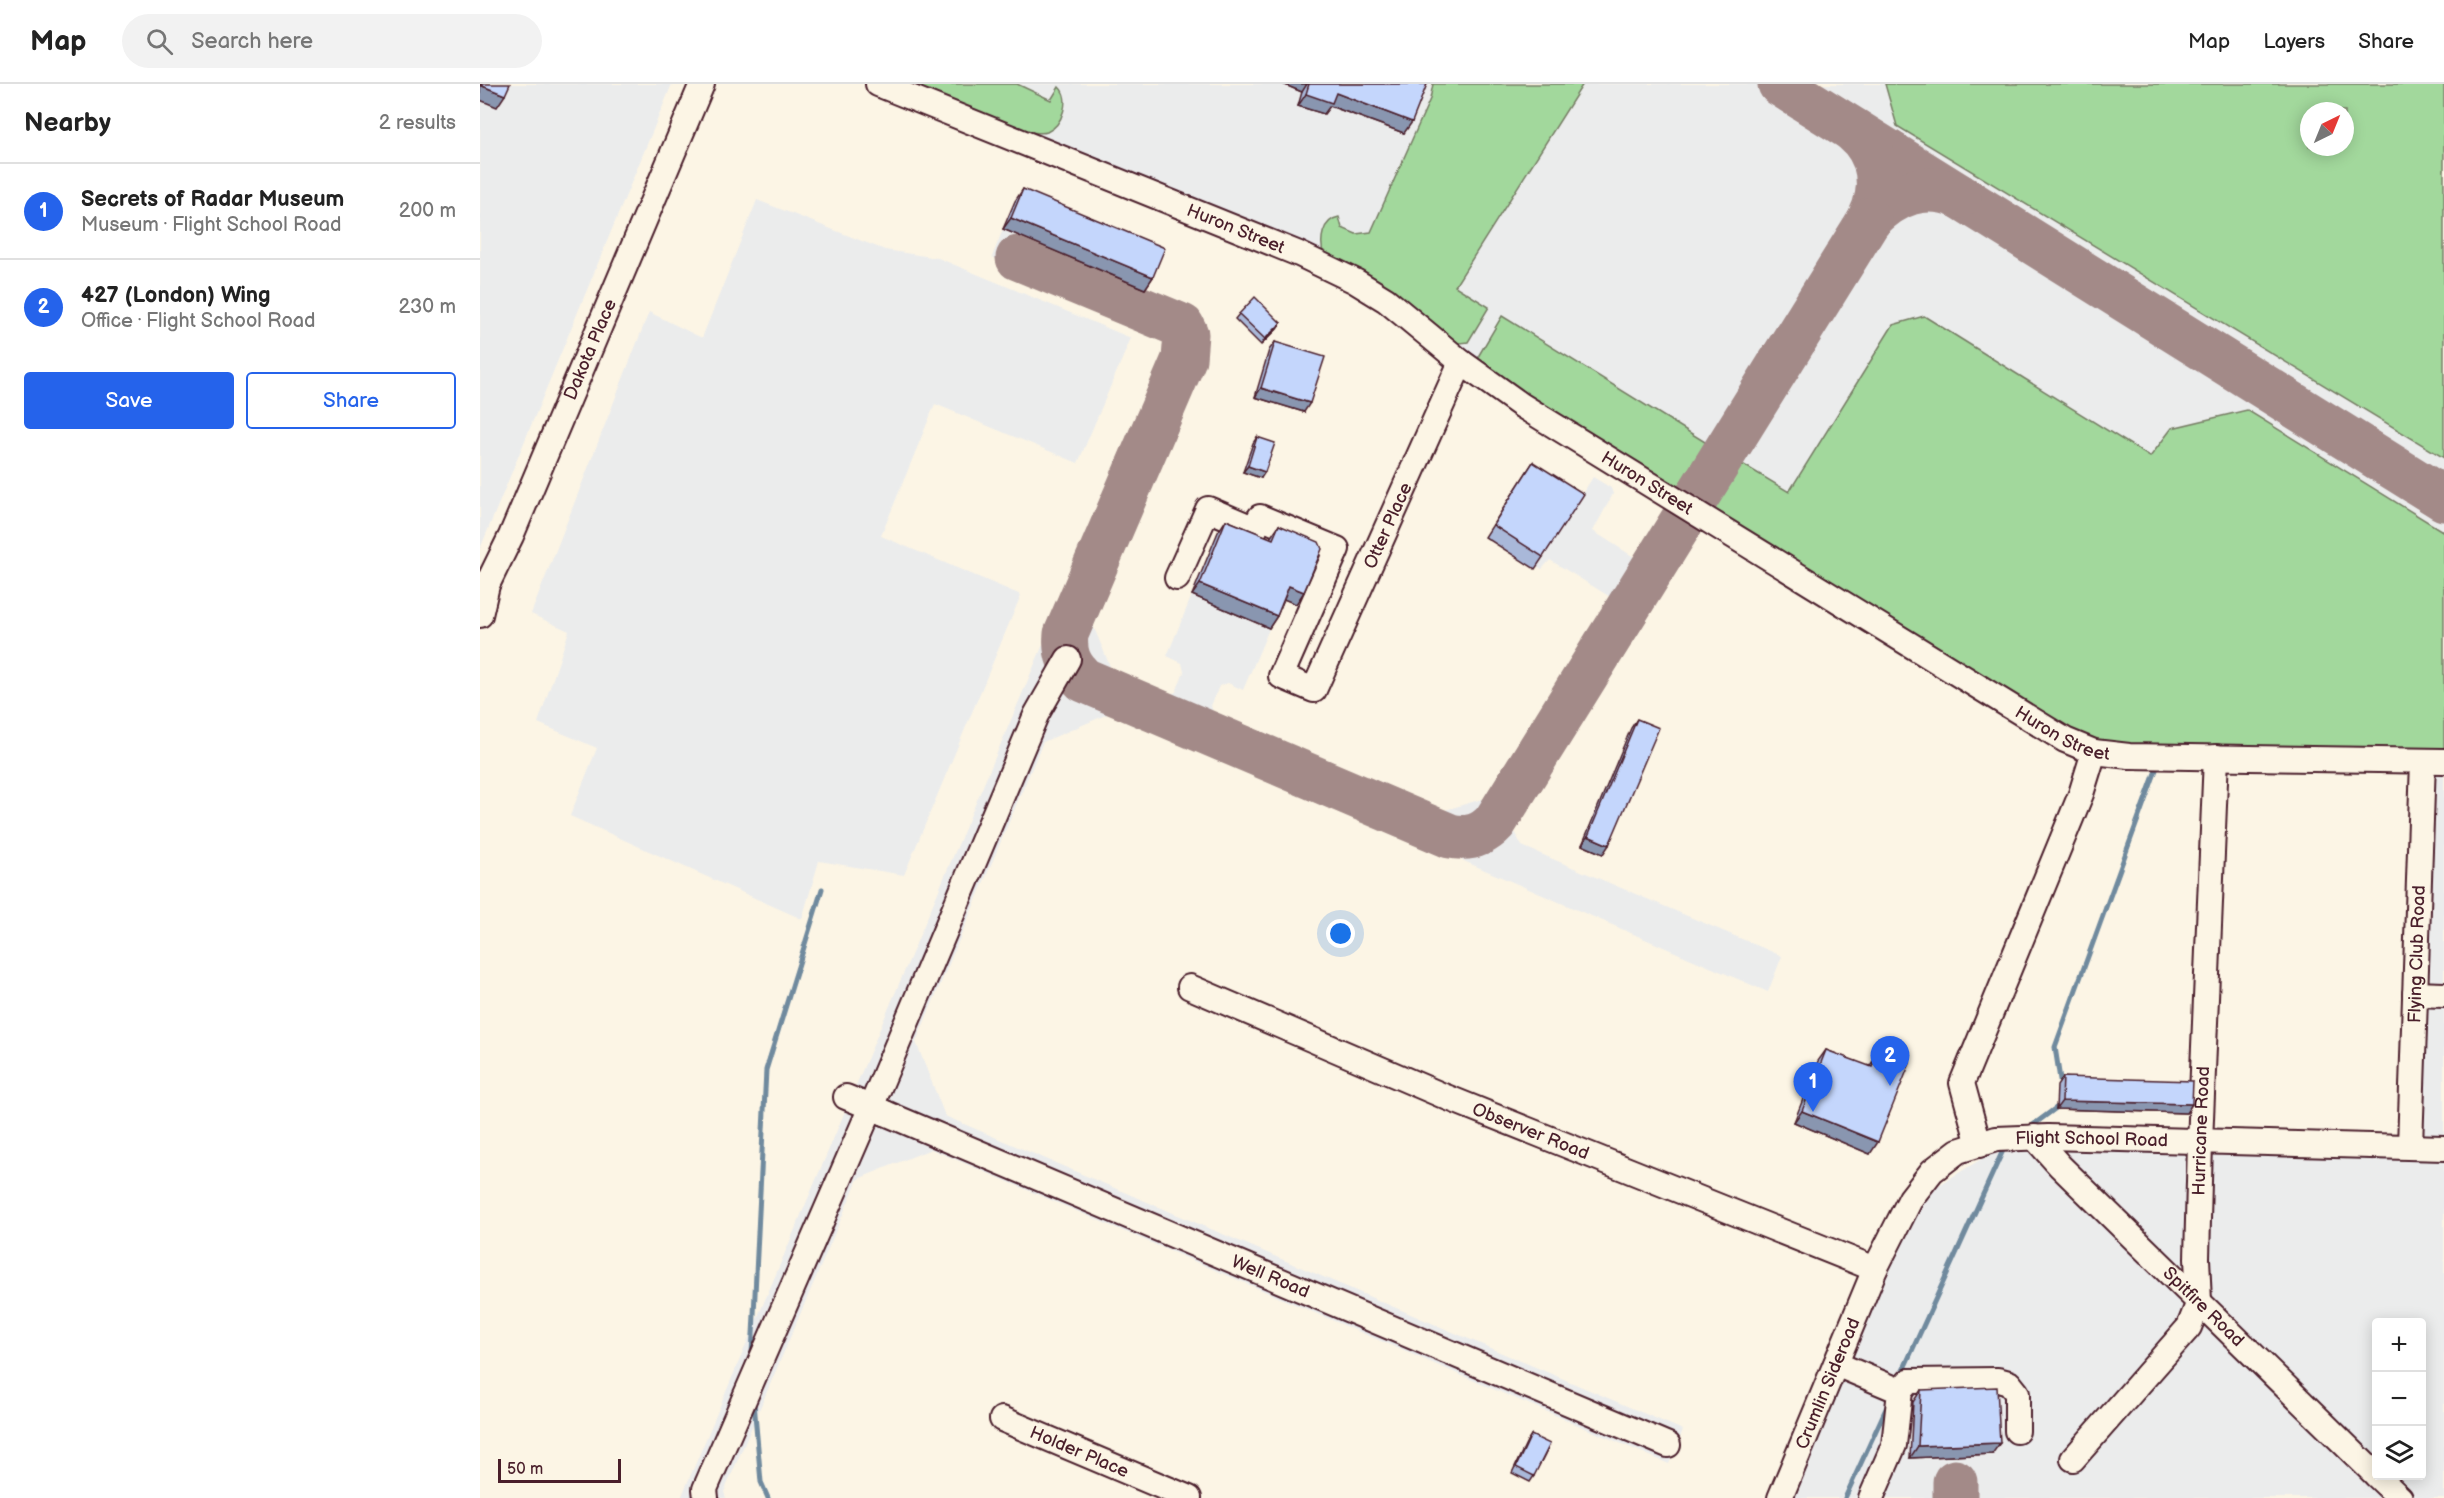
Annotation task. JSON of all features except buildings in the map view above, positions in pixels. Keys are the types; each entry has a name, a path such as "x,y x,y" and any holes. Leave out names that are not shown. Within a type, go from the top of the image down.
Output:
{"street":[{"name":"Dakota Place","path":"480,615 487,585 516,525 702,84"},
{"name":"Huron Street","path":"878,84 1299,254 1355,281 1386,300 1461,362 1521,405 2065,740 2094,752 2129,756 2434,761"},
{"name":"Otter Place","path":"1310,610 1281,675 1314,690 1461,362"},
{"path":"1177,578 1208,509 1256,529 1260,517 1371,563"},
{"path":"1337,549 1310,610 1344,624"},
{"path":"706,1498 705,1489 938,1135 1036,715 1068,660"},
{"path":"1978,1145 1962,1083 2081,794 2094,752"},
{"name":"Hurricane Road","path":"2073,1459 2190,1327 2199,1302 2197,1258 2200,1143 2216,757"},
{"name":"Flying Club Road","path":"2410,1146 2415,994 2434,761"},
{"name":"Observer Road","path":"1190,987 1446,1097 1875,1269"},
{"path":"2415,994 2444,995"},
{"path":"846,1097 1319,1296"},
{"name":"Well Road","path":"938,1135 1668,1445"},
{"name":"Flight School Road","path":"1875,1269 1911,1198 1925,1180 1959,1151 1996,1139 2034,1137 2200,1143 2444,1147"},
{"name":"Spitfire Road","path":"2034,1137 2060,1166 2372,1470"},
{"name":"Crumlin Sideroad","path":"1780,1498 1875,1269"},
{"path":"1836,1364 1900,1391"},
{"path":"1871,1498 1894,1445 1900,1391 1909,1381 2009,1383 2017,1393 2017,1431"},
{"name":"Holder Place","path":"1002,1419 1189,1498"},
{"name":"Spitfire Road","path":"2382,1480 2400,1498"}],"shaded area":[{"path":"480,84 672,84 480,549"},
{"path":"866,84 2444,84 2444,1498 1784,1498 1877,1279 1923,1195 1991,1153 2072,1146 2200,1154 2408,1153 2415,772 1709,512 1512,827 1522,846 1782,956 1768,992 1115,711 1043,742 916,1042 945,1116 1683,1430 1669,1464 931,1149 858,1179 724,1492 726,1498 681,1498 1173,338 1170,329 992,257 1003,229 1145,289 1140,300 1198,323 1190,345 1207,352 1092,623 1112,671 1168,695 1176,692 1184,672 1182,663 1167,656 1192,595 1269,629 1243,690 1228,683 1219,686 1211,706 1214,714 1442,811 1489,797 1612,598 1550,560 1542,569 1537,566 1593,477 1611,488 1613,494 1593,531 1637,559 1678,492 1363,293"},
{"path":"757,200 885,250 938,258 1131,338 1078,463 935,404 881,536 1021,595 904,875 819,861 802,919 570,816 597,748 538,723 569,631 531,614 649,312 702,338"}],"green space":[{"path":"909,84 1017,84 1051,100 1059,87 1063,92 1064,111 1053,129 1045,133 1028,132"},
{"path":"1433,84 1583,84 1455,286 1489,307 1468,342 1451,344 1324,256 1322,244 1325,227 1333,219 1339,217 1342,228 1356,234 1371,232 1430,99"},
{"path":"1885,84 2444,84 2444,458 1897,126"},
{"path":"1502,316 1705,442 1705,450 1678,493 1479,364 1479,355"},
{"path":"1924,316 2150,457 2172,428 2247,410 2444,532 2444,754 2139,746 2091,740 2065,731 1717,514 1713,506 1733,474 1744,465 1789,492 1893,325"}],"waterway":[{"path":"2061,1086 2055,1047 2156,770"},
{"path":"752,1355 766,1070 822,889"},
{"path":"2033,1125 2060,1105"},
{"path":"1901,1375 2005,1146"},
{"path":"1845,1498 1889,1402"},
{"path":"754,1403 761,1482 768,1498"}],"taxiway":[{"path":"1780,84 2444,499"},
{"path":"1853,130 1870,149 1878,172 1877,196 1869,220 1889,203 1922,190 1934,190 1959,196"},
{"path":"1018,258 1182,326 1186,334 1184,359 1066,634 1067,654 1075,670 1084,680 1450,836 1463,837 1480,834 1495,822 1869,220"},
{"path":"1955,1482 1955,1498"}],"place":[{"name":"427 (London) Wing","path":"1890,1086"},
{"name":"Secrets of Radar Museum","path":"1813,1112"}]}
